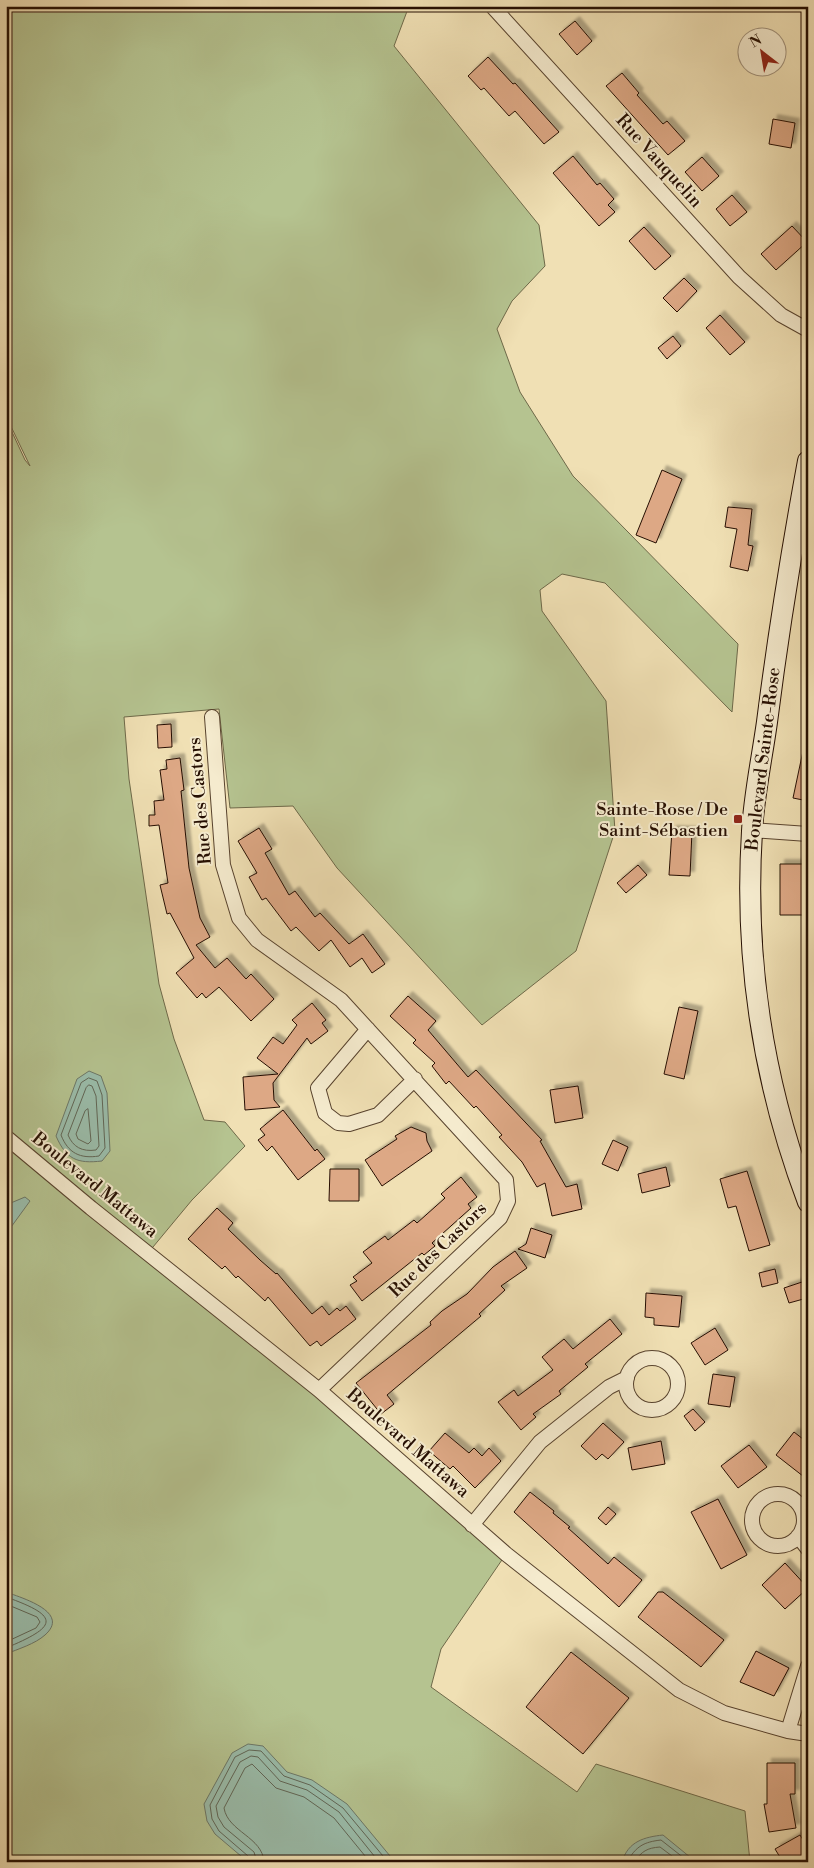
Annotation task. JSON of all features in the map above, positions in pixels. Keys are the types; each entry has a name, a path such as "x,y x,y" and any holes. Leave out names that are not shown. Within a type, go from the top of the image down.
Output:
{"street":[{"name":"Rue Vauquelin","path":"492,6 739,277 781,315 808,330"},
{"name":"Boulevard Sainte-Rose","path":"808,461 783,602 752,830 752,953 759,1023 769,1076 784,1133 808,1202"},
{"name":"Rue des Castors","path":"212,717 223,865 239,918 257,940 341,1000 506,1180 508,1201 500,1218 319,1390"},
{"path":"752,830 808,834"},
{"path":"368,1029 318,1088 325,1113 338,1123 349,1124 378,1115 415,1079"},
{"name":"Boulevard Mattawa","path":"6,1137 90,1208 319,1390 472,1525 679,1690 724,1713 788,1732 808,1734"},
{"path":"472,1525 540,1442 609,1387 627,1378"},
{"path":"798,1536 808,1549"},
{"path":"788,1732 808,1666"}],"green space":[{"path":"6,6 409,6 394,46 539,225 545,266 512,301 497,329 520,392 573,476 738,644 732,712 605,583 562,574 540,590 542,611 606,701 615,831 576,951 482,1025 337,868 293,806 230,808 219,709 124,717 129,779 159,984 174,1039 204,1120 225,1122 245,1146 192,1200 148,1253 506,1554 441,1649 431,1687 577,1792 596,1764 745,1811 750,1862 6,1862 6,419 25,460 30,466 6,416"}],"water":[{"path":"89,1071 101,1076 107,1093 110,1151 102,1161 93,1162 86,1162 68,1155 56,1136 77,1079"},
{"path":"25,1197 30,1201 6,1234 6,1205"},
{"path":"6,1592 41,1607 52,1619 51,1627 45,1635 26,1646 6,1654"},
{"path":"248,1744 263,1746 287,1772 312,1780 347,1804 395,1862 248,1862 215,1834 207,1821 204,1804 232,1753"},
{"path":"663,1835 696,1862 622,1862 628,1849 638,1841"}],"building":[{"path":"575,21 592,41 577,55 559,34"},
{"path":"488,57 513,84 515,83 559,132 544,144 515,111 509,116 484,88 481,90 468,76"},
{"path":"622,73 639,93 637,95 663,124 667,121 685,141 668,155 606,86"},
{"path":"773,119 795,123 791,148 769,144"},
{"path":"573,156 597,185 600,183 614,199 608,205 615,212 599,226 553,173"},
{"path":"702,157 719,176 702,191 685,172"},
{"path":"732,195 747,212 730,226 716,209"},
{"path":"792,226 807,242 776,270 761,254"},
{"path":"644,227 671,256 655,270 629,241"},
{"path":"684,278 697,291 677,312 663,298"},
{"path":"720,315 745,342 730,355 706,328"},
{"path":"673,336 681,346 667,359 658,348"},
{"path":"662,470 682,479 656,543 636,535"},
{"path":"728,507 752,509 748,545 753,546 748,571 730,567 737,529 725,527"},
{"path":"171,724 172,747 158,748 157,725"},
{"path":"803,751 808,752 808,801 793,798"},
{"path":"180,758 184,790 181,791 189,868 200,918 210,937 196,945 215,968 227,958 246,979 251,974 274,999 251,1021 219,987 206,998 202,993 197,998 176,973 194,958 170,913 167,914 160,885 168,883 159,825 149,826 149,815 155,815 154,801 164,800 160,770 167,769 166,760"},
{"path":"259,828 272,849 265,853 289,895 295,891 315,917 320,913 349,944 363,934 385,964 372,973 362,958 350,967 331,940 319,951 296,927 291,931 266,898 262,900 249,877 257,873 238,841"},
{"path":"672,830 692,831 690,876 669,875"},
{"path":"780,864 808,864 808,915 780,915"},
{"path":"638,865 647,875 626,893 617,883"},
{"path":"408,996 436,1021 428,1030 468,1077 476,1070 542,1140 540,1141 566,1187 577,1184 582,1209 552,1216 545,1183 537,1187 522,1162 499,1137 502,1135 476,1106 474,1108 449,1081 446,1084 432,1066 435,1063 413,1043 416,1040 390,1016"},
{"path":"312,1003 326,1020 322,1023 328,1031 311,1044 307,1038 273,1083 274,1100 280,1107 245,1110 243,1077 278,1074 257,1058 273,1037 283,1044 297,1025 292,1020"},
{"path":"679,1007 698,1011 684,1079 664,1074"},
{"path":"578,1086 583,1118 555,1123 550,1090"},
{"path":"283,1110 315,1151 317,1149 325,1159 298,1180 272,1146 267,1151 258,1140 265,1135 260,1129"},
{"path":"411,1127 426,1133 427,1141 432,1151 382,1186 365,1160 397,1139 395,1136"},
{"path":"613,1140 628,1147 618,1171 602,1164"},
{"path":"666,1167 670,1186 642,1193 638,1174"},
{"path":"330,1169 359,1169 359,1201 329,1201"},
{"path":"747,1171 770,1245 749,1251 736,1206 728,1208 720,1179"},
{"path":"461,1177 477,1197 468,1204 471,1208 432,1243 435,1246 424,1255 422,1253 362,1301 350,1285 357,1281 353,1277 372,1263 363,1252 385,1236 388,1240 414,1220 417,1223 445,1198 441,1194"},
{"path":"217,1208 233,1223 228,1229 260,1260 277,1273 312,1314 322,1306 329,1315 337,1308 340,1311 346,1306 356,1319 321,1346 317,1341 310,1346 268,1297 265,1301 238,1276 236,1278 225,1266 222,1269 188,1239"},
{"path":"531,1228 552,1235 545,1258 518,1249 526,1244"},
{"path":"515,1251 527,1268 501,1286 505,1290 479,1314 481,1316 387,1395 394,1404 381,1414 356,1383 431,1325 430,1322 442,1311 467,1294 493,1267"},
{"path":"775,1269 778,1283 762,1287 759,1273"},
{"path":"802,1282 807,1298 789,1303 784,1288"},
{"path":"646,1293 682,1296 679,1327 654,1325 654,1318 645,1317"},
{"path":"610,1319 622,1334 585,1364 588,1367 559,1391 561,1394 533,1414 536,1417 521,1430 498,1402 514,1390 518,1396 553,1370 542,1357 564,1339 573,1349"},
{"path":"715,1328 728,1350 705,1365 691,1343"},
{"path":"713,1374 735,1377 730,1407 708,1404"},
{"path":"693,1409 705,1422 695,1431 684,1416"},
{"path":"603,1423 624,1442 608,1459 602,1454 596,1460 581,1446"},
{"path":"794,1432 808,1443 808,1480 776,1455"},
{"path":"445,1433 469,1453 474,1448 482,1456 489,1448 501,1461 475,1488 453,1466 450,1469 429,1451"},
{"path":"661,1441 665,1464 632,1470 628,1448"},
{"path":"749,1445 767,1467 738,1488 721,1466"},
{"path":"530,1492 554,1511 553,1513 570,1527 568,1528 608,1564 614,1557 642,1580 619,1607 514,1512"},
{"path":"718,1499 747,1555 721,1569 691,1512"},
{"path":"608,1507 616,1514 606,1525 598,1518"},
{"path":"785,1563 808,1588 785,1609 762,1585"},
{"path":"658,1592 663,1592 724,1640 701,1667 638,1617"},
{"path":"756,1651 789,1668 774,1696 740,1682"},
{"path":"571,1652 629,1698 583,1754 526,1707"},
{"path":"767,1763 795,1763 795,1794 790,1794 796,1828 769,1832 764,1804 767,1804"},
{"path":"800,1835 808,1848 808,1862 783,1862 775,1849"}],"place":[{"name":"Sainte-Rose / De Saint-Sébastien","path":"738,819"}]}
